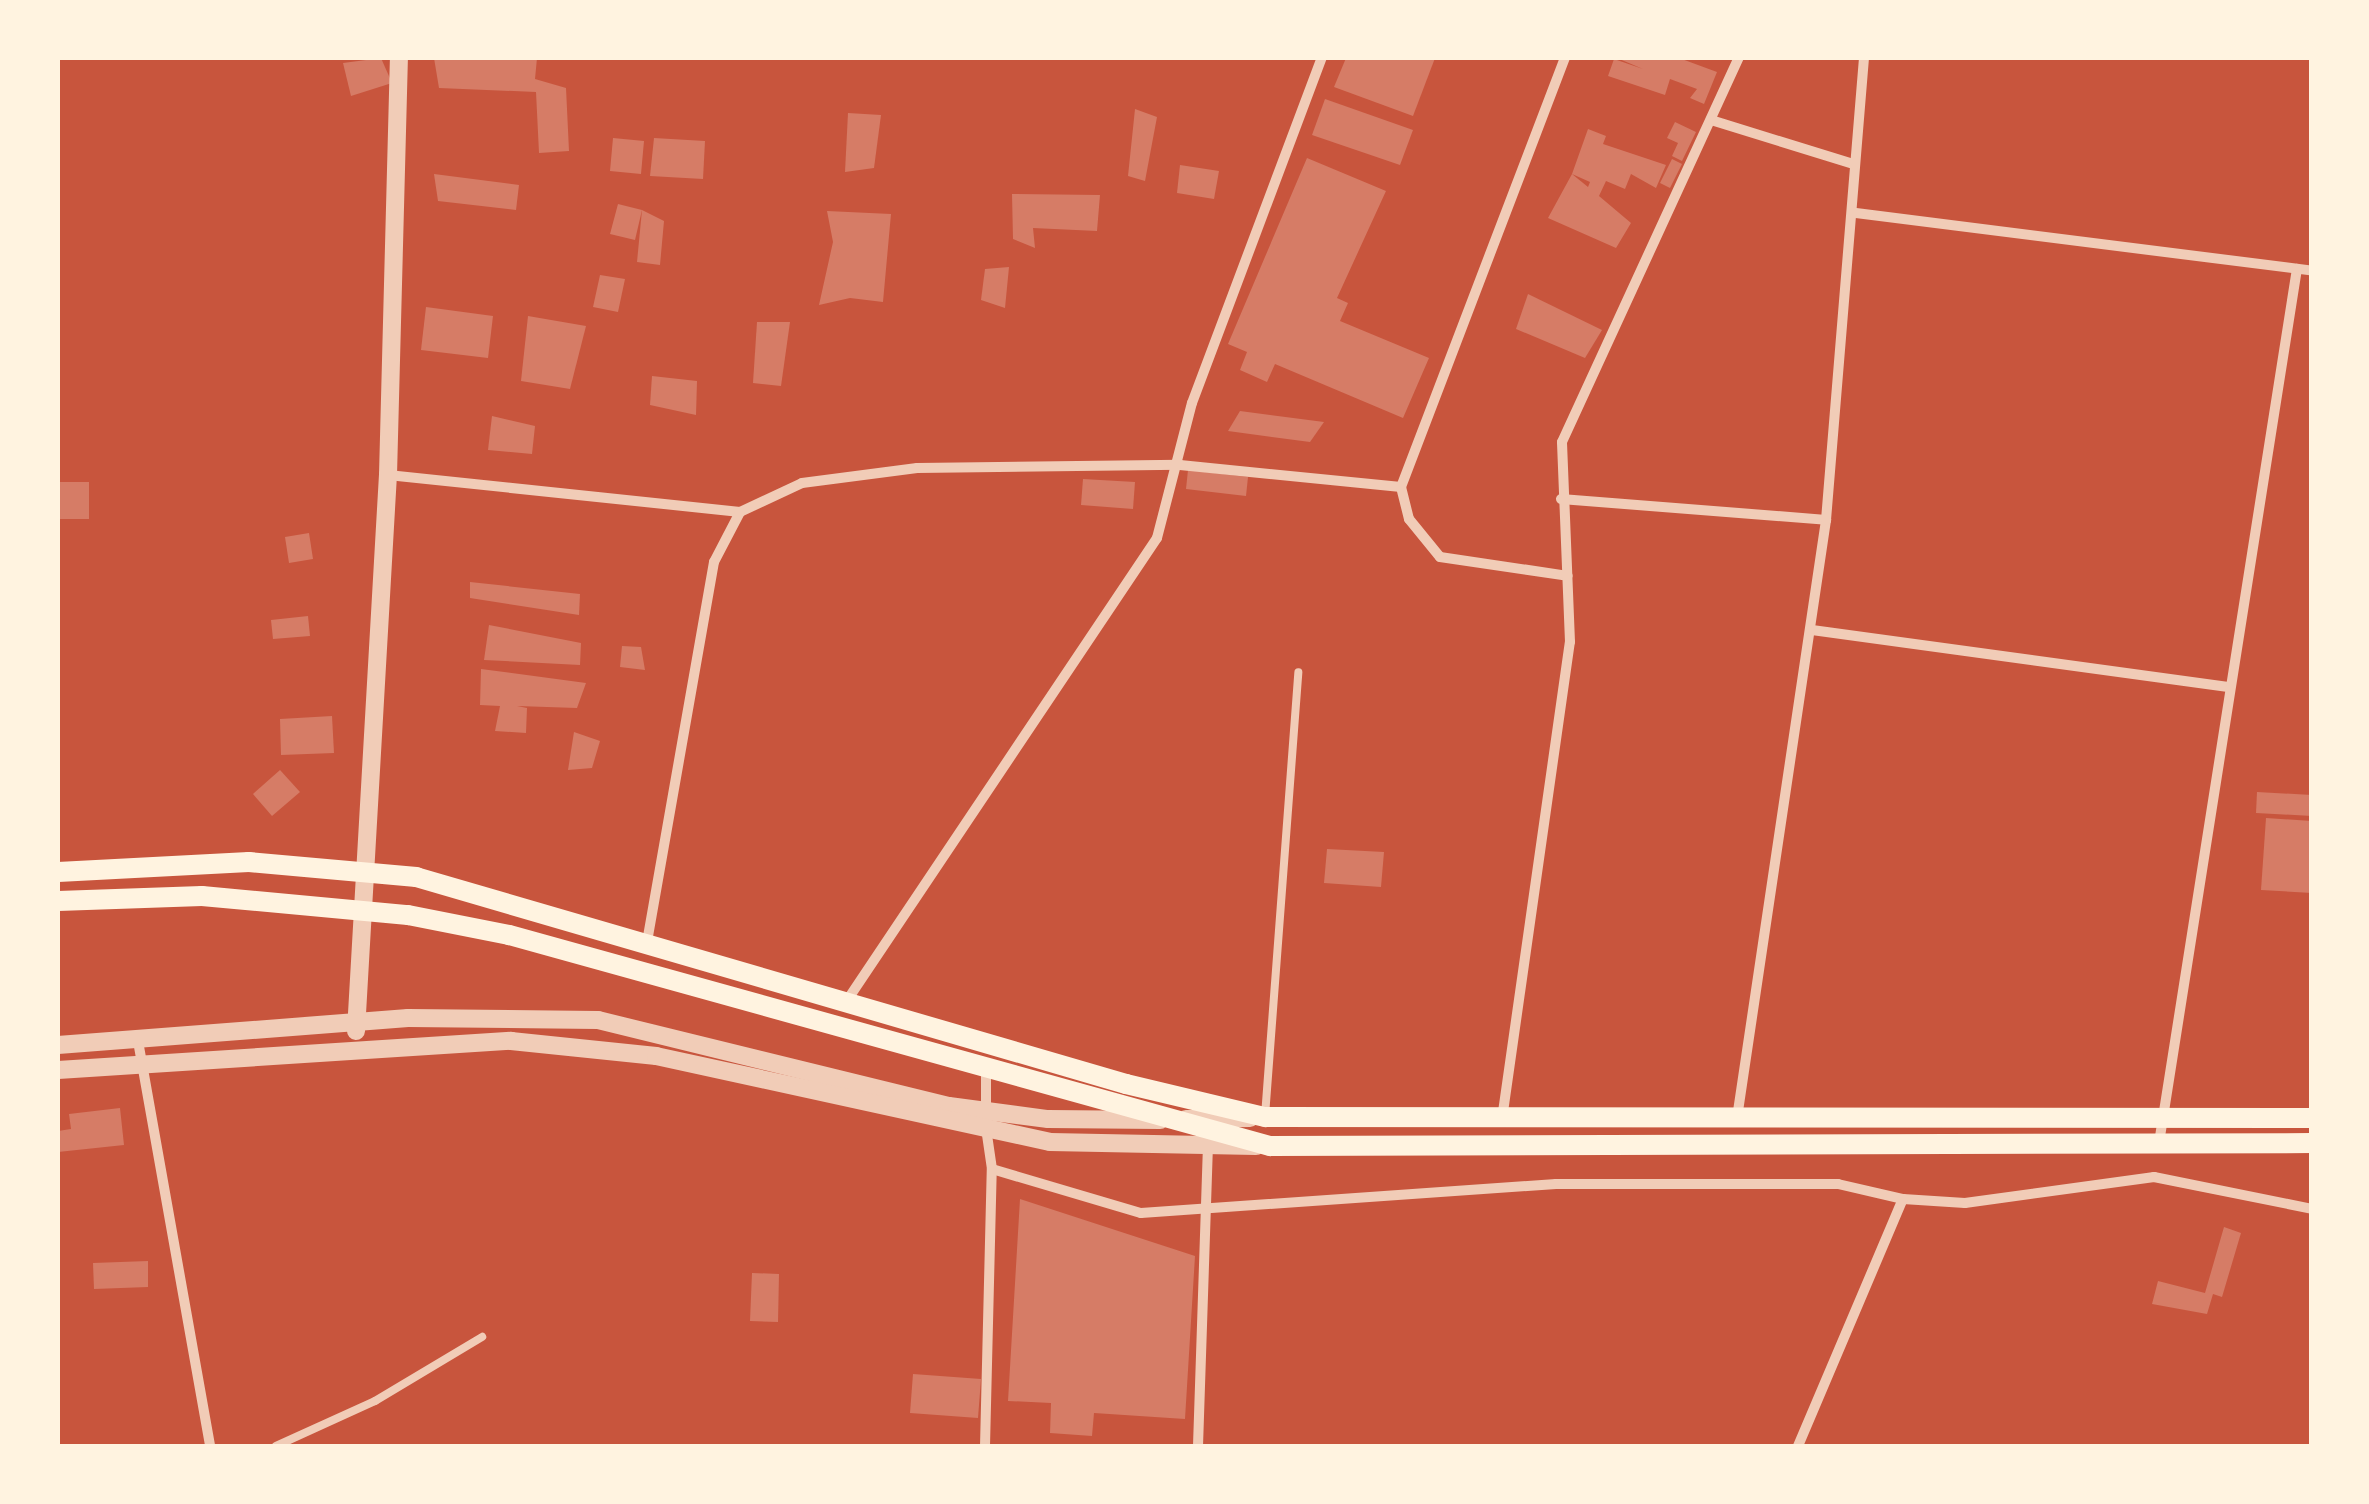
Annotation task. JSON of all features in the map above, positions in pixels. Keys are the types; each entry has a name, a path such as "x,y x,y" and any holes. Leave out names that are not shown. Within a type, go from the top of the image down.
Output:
{"main road":[{"path":"58,872 230,862 369,868 646,942 982,1038 1126,1084 1265,1118 2312,1118"},
{"path":"58,901 202,896 366,909 508,935 1208,1132 1270,1146 2312,1144"}],"street":[{"path":"355,1046 369,868 388,474 399,58"},
{"path":"848,1000 1157,538 1180,465 1192,404 1240,261 1322,58"},
{"path":"1565,58 1401,487 1409,519 1440,557 1568,576"},
{"path":"1502,1120 1570,642 1562,442 1738,58"},
{"path":"1737,1118 1826,520 1856,213 1853,164 1864,58"},
{"path":"1711,120 1853,164"},
{"path":"1856,213 2312,272"},
{"path":"2158,1144 2297,269"},
{"path":"388,474 740,512 802,484 846,474 1180,465 1401,487"},
{"path":"1562,499 1826,520"},
{"path":"646,942 714,562 740,512"},
{"path":"1812,630 2230,687"},
{"path":"58,1045 517,1015 598,1020 986,1120 1050,1142 1208,1132 1265,1118"},
{"path":"138,1040 210,1446"},
{"path":"58,1070 355,1046 511,1041 656,1056 986,1120 1168,1120"},
{"path":"986,1070 986,1120 992,1169 986,1446"},
{"path":"1198,1446 1209,1210 1208,1132"},
{"path":"992,1169 1141,1213 1556,1184 1838,1184 1902,1199 1965,1203 2154,1177 2312,1209"},
{"path":"1798,1446 1902,1199"}],"lane":[{"path":"1265,1118 1298,672"},
{"path":"276,1446 375,1401 482,1337"}],"building":[{"path":"381,58 392,83 351,96 343,63"},
{"path":"434,58 537,58 535,79 566,88 569,151 539,153 536,92 439,88"},
{"path":"1346,58 1435,58 1413,116 1334,87"},
{"path":"1617,58 1679,58 1717,72 1704,104 1690,98 1697,89 1670,79 1665,95 1608,76 1614,59 1643,69"},
{"path":"1325,99 1413,130 1400,165 1312,135"},
{"path":"1135,109 1157,117 1145,181 1128,176"},
{"path":"848,113 881,115 874,168 845,172"},
{"path":"1675,122 1696,132 1682,161 1672,156 1678,143 1667,138"},
{"path":"1588,129 1606,136 1603,144 1666,165 1656,188 1631,174 1625,189 1606,181 1599,196 1631,223 1616,248 1548,218 1572,174"},
{"path":"613,138 644,141 641,174 610,171"},
{"path":"654,138 705,141 703,179 650,176"},
{"path":"1307,158 1386,191 1337,298 1348,303 1340,321 1429,358 1403,418 1275,364 1267,382 1240,370 1247,352 1228,344"},
{"path":"1672,159 1682,164 1670,188 1660,183"},
{"path":"1180,165 1219,171 1214,199 1177,193"},
{"path":"434,174 519,185 516,210 438,201"},
{"path":"1012,194 1100,195 1097,231 1033,228 1035,248 1013,239"},
{"path":"618,204 642,210 635,240 610,234"},
{"path":"642,210 664,221 660,265 637,262"},
{"path":"827,211 891,214 883,302 850,298 819,305 833,242"},
{"path":"1009,267 1005,308 981,300 985,269"},
{"path":"600,275 625,279 618,312 593,307"},
{"path":"1528,294 1602,330 1585,358 1516,329"},
{"path":"426,307 493,316 488,358 421,350"},
{"path":"528,316 586,326 570,389 521,381"},
{"path":"757,322 790,322 781,386 753,383"},
{"path":"652,376 697,381 696,415 650,405"},
{"path":"1240,411 1324,422 1310,442 1228,431"},
{"path":"492,416 535,426 532,454 488,450"},
{"path":"1188,470 1248,477 1246,496 1186,489"},
{"path":"1083,479 1135,482 1133,509 1081,505"},
{"path":"58,482 89,482 89,519 58,519"},
{"path":"309,533 313,559 289,563 285,537"},
{"path":"470,582 580,594 579,615 470,598"},
{"path":"308,616 310,636 273,639 271,620"},
{"path":"489,625 581,643 580,665 484,660"},
{"path":"622,646 641,647 645,670 620,667"},
{"path":"481,669 586,683 577,708 517,706 527,708 526,733 495,731 500,706 480,705"},
{"path":"332,716 334,753 281,755 280,719"},
{"path":"574,732 600,741 592,768 568,770"},
{"path":"280,770 300,792 272,816 253,794"},
{"path":"2257,792 2312,795 2312,816 2256,813"},
{"path":"2266,818 2312,821 2312,893 2261,890"},
{"path":"1327,849 1384,852 1381,887 1324,883"},
{"path":"120,1108 124,1145 58,1152 58,1131 71,1129 69,1114"},
{"path":"1020,1199 1195,1256 1185,1419 1094,1413 1092,1436 1050,1433 1051,1403 1008,1401"},
{"path":"2224,1227 2241,1233 2222,1297 2213,1294 2207,1314 2152,1304 2158,1281 2205,1293"},
{"path":"148,1261 148,1287 94,1289 93,1263"},
{"path":"752,1273 779,1274 778,1322 750,1321"},
{"path":"913,1374 981,1379 978,1418 910,1413"}]}
